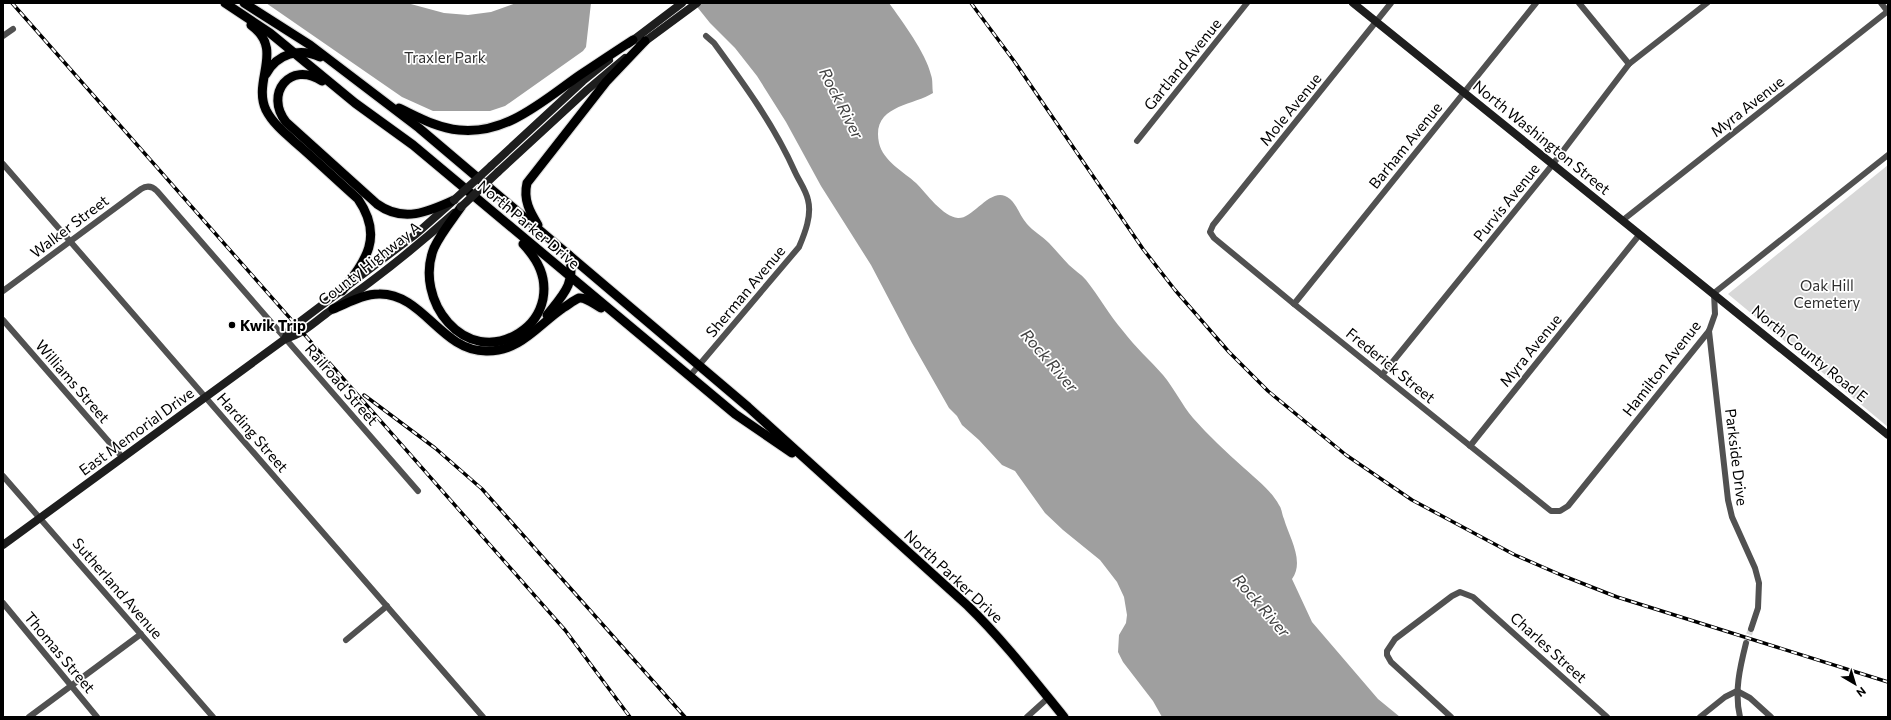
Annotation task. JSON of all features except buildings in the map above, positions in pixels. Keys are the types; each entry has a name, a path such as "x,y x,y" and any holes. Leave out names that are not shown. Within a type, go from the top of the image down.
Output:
{"main road":[{"name":"North Parker Drive","path":"225,3 270,33 355,102 413,145 497,217 572,277 734,414 814,467"},
{"name":"North Parker Drive","path":"244,3 298,37 419,128 699,365 814,467 993,630 1064,717"},
{"name":"County Highway A","path":"285,339 294,337 402,257 458,203 491,166 583,81 633,40 682,3"},
{"name":"County Highway A","path":"285,339 289,330 498,172 591,86 645,41 697,3"},
{"name":"North Washington Street","path":"1353,3 1714,293"},
{"path":"234,9 258,30 267,47 264,101 273,120 283,131 358,199 367,213 370,228 370,245 364,260 342,291"},
{"path":"377,96 429,123 458,130 486,128 508,122 527,113 633,40"},
{"path":"543,233 526,203 525,191 527,184 606,82 645,41"},
{"path":"265,77 274,63 287,55 294,53 310,52 332,62"},
{"path":"355,102 316,77 307,74 289,78 281,88 277,98 278,110 286,122 382,208 389,212 408,215 458,203"},
{"path":"458,203 434,248 429,268 430,288 437,307 449,324 466,336 485,341 505,339 524,330 532,323 537,314 542,304 544,290 544,281 538,263 531,253 497,217"},
{"path":"536,330 560,300 572,277 572,267 569,255"},
{"name":"North County Road E","path":"1714,293 1888,435"},
{"path":"333,309 368,295 390,295 416,308 448,336 460,344 485,351 513,346 523,341 558,311 579,298 586,299 627,324"},
{"name":"East Memorial Drive","path":"3,545 285,339"}],"street":[{"name":"Gartland Avenue","path":"1137,140 1247,3"},
{"name":"Mole Avenue","path":"1210,232 1213,225 1391,3"},
{"name":"Barham Avenue","path":"1294,304 1536,3"},
{"path":"1579,3 1629,64"},
{"name":"Purvis Avenue","path":"1382,374 1553,164 1629,64 1707,3"},
{"path":"1881,3 1888,12"},
{"name":"Myra Avenue","path":"1623,220 1888,12"},
{"path":"3,36 13,29"},
{"name":"Sherman Avenue","path":"689,377 799,247 806,233 808,216 808,200 787,152 756,102 714,43 706,36"},
{"path":"1714,293 1888,156"},
{"name":"Harding Street","path":"3,164 483,717"},
{"name":"Walker Street","path":"3,291 141,189 151,187"},
{"name":"Railroad Street","path":"151,187 157,191 418,491"},
{"name":"Frederick Street","path":"1210,232 1214,238 1294,304 1551,511 1560,511"},
{"name":"Myra Avenue","path":"1470,446 1640,234"},
{"name":"Hamilton Avenue","path":"1560,511 1571,501 1709,331 1715,314 1714,293"},
{"name":"Williams Street","path":"3,320 123,458"},
{"name":"Parkside Drive","path":"1709,331 1728,500 1732,517 1755,568 1759,583 1758,608 1751,629"},
{"name":"Sutherland Avenue","path":"3,476 212,717"},
{"name":"Charles Street","path":"1452,717 1398,668 1387,655 1388,648 1395,639 1452,596 1460,592 1473,597 1607,717"},
{"name":"Thomas Street","path":"3,603 97,717"},
{"path":"346,640 387,606"},
{"path":"29,717 141,634"},
{"path":"1740,717 1737,691 1741,663 1746,643"},
{"path":"1700,717 1725,697 1737,691"},
{"path":"1737,691 1750,698 1771,717"},
{"path":"1027,717 1048,698"}],"green space":[{"name":"Oak Hill Cemetery","path":"1888,165 1888,427 1728,294"}],"water":[{"name":"Traxler Park","path":"266,3 407,3 444,13 468,15 491,12 516,3 591,3 586,47 583,51 505,106 490,111 433,111 402,97"},
{"name":"Rock River","path":"694,3 889,3 924,57 932,77 933,93 896,109 887,114 881,121 878,130 879,143 889,161 916,183 941,209 952,217 964,217 990,198 997,195 1003,195 1010,199 1015,204 1029,227 1049,243 1069,265 1084,278 1113,319 1167,380 1193,418 1218,444 1272,494 1281,508 1295,549 1297,565 1296,572 1292,579 1312,622 1378,699 1400,717 1162,717 1153,701 1123,662 1118,652 1119,635 1126,623 1127,615 1124,597 1117,582 1100,560 1063,530 1045,513 1015,471 1002,465 979,440 962,425 957,416 949,408 912,343 871,265 821,186 786,122 757,76 735,48 710,23"}],"tunnel":[{"path":"1746,643 1751,629"}],"railway":[{"path":"12,3 565,630 630,717"},
{"path":"971,3 1014,61 1143,249 1175,290 1229,352 1268,391 1346,455 1412,500 1515,555 1561,575 1617,597 1888,682"},
{"path":"364,395 435,448 482,489 685,717"}],"place":[{"name":"Kwik Trip","path":"232,325"}]}
